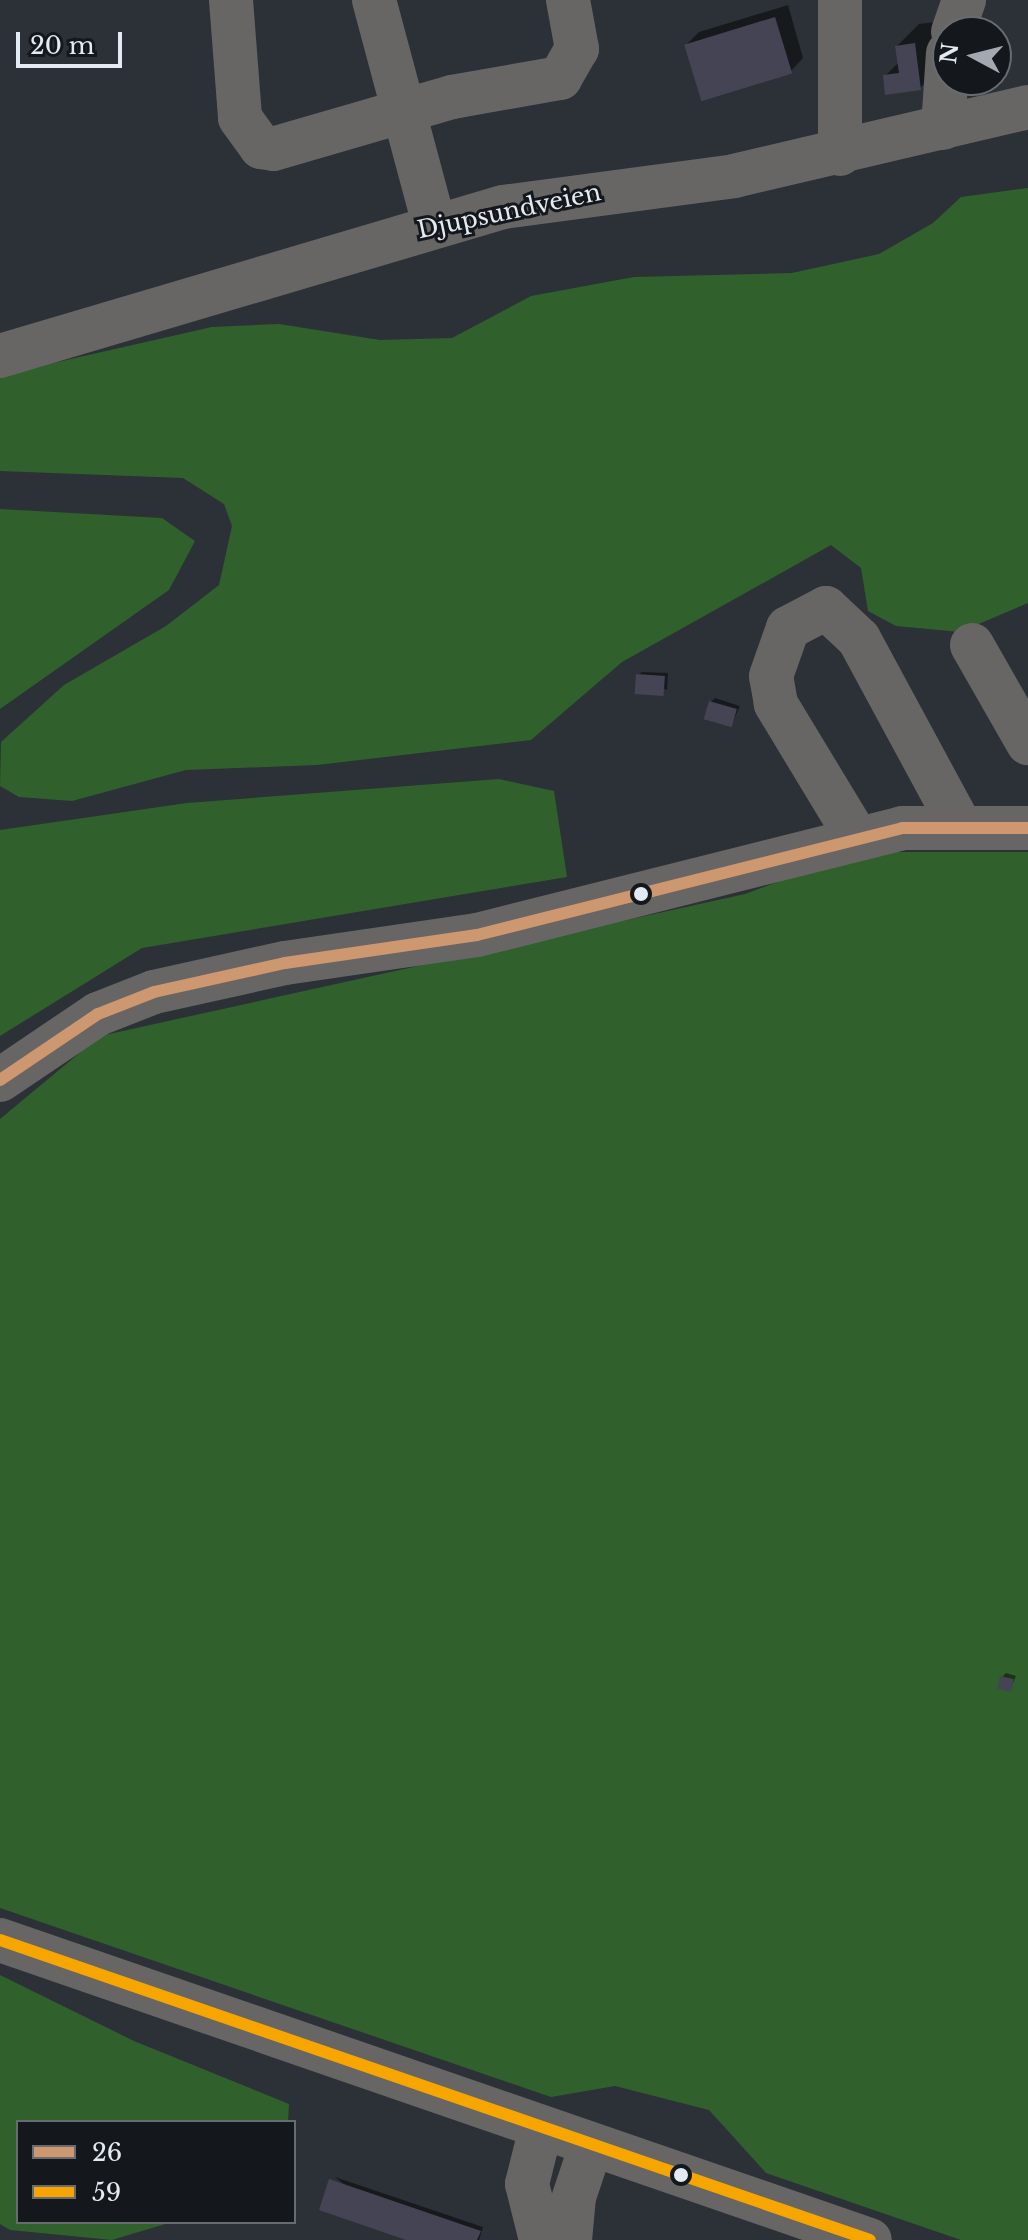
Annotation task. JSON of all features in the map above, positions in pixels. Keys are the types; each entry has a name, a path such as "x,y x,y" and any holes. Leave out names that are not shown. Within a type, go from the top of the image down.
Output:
{"street":[{"path":"231,0 234,89 240,118 261,147 300,145 401,113 560,78 577,49 568,0"},
{"path":"374,0 401,113 434,224"},
{"path":"840,0 840,154"},
{"path":"943,128 945,96"},
{"name":"Djupsundveien","path":"0,356 434,224 577,192 734,176 840,154 1028,107"},
{"path":"857,838 776,704 771,676 788,628 826,608 859,639 959,824"},
{"path":"972,645 1028,743"},
{"path":"0,1080 98,1014 154,992 285,963 477,935 857,838 959,824 1028,828"},
{"path":"0,1940 870,2240"},
{"path":"541,2128 527,2184 541,2240"},
{"path":"570,2240 574,2197 591,2146"}],"green space":[{"path":"1028,188 1028,603 960,632 896,626 868,611 861,568 831,545 622,662 531,740 317,765 186,770 72,801 19,797 0,786 1,742 64,685 166,626 219,585 232,526 224,504 183,478 0,471 0,375 212,327 279,324 380,340 452,338 531,296 634,277 792,273 879,254 933,223 961,197"},
{"path":"0,509 162,518 195,541 169,590 0,709"},
{"path":"499,779 554,791 567,877 142,948 0,1036 0,830 187,803"},
{"path":"857,852 1028,852 1028,2240 961,2240 766,2173 709,2110 615,2086 551,2097 0,1908 0,1119 100,1036 745,894"},
{"path":"0,1975 134,2041 289,2104 288,2120 16,2120 16,2224 165,2224 112,2240 10,2230 0,2224"}],"building":[{"path":"775,17 792,73 701,101 684,45"},
{"path":"915,43 921,90 885,95 883,75 899,73 895,46"},
{"path":"636,674 665,676 664,696 635,694"},
{"path":"709,701 737,709 732,727 704,719"},
{"path":"1000,1676 1014,1679 1011,1692 997,1689"},
{"path":"329,2179 481,2231 477,2240 406,2240 319,2210"}],"transit line":[{"name":"26","path":"0,1080 98,1014 154,992 285,963 477,935 902,828 1028,828"},
{"name":"59","path":"0,1940 870,2240"}]}
